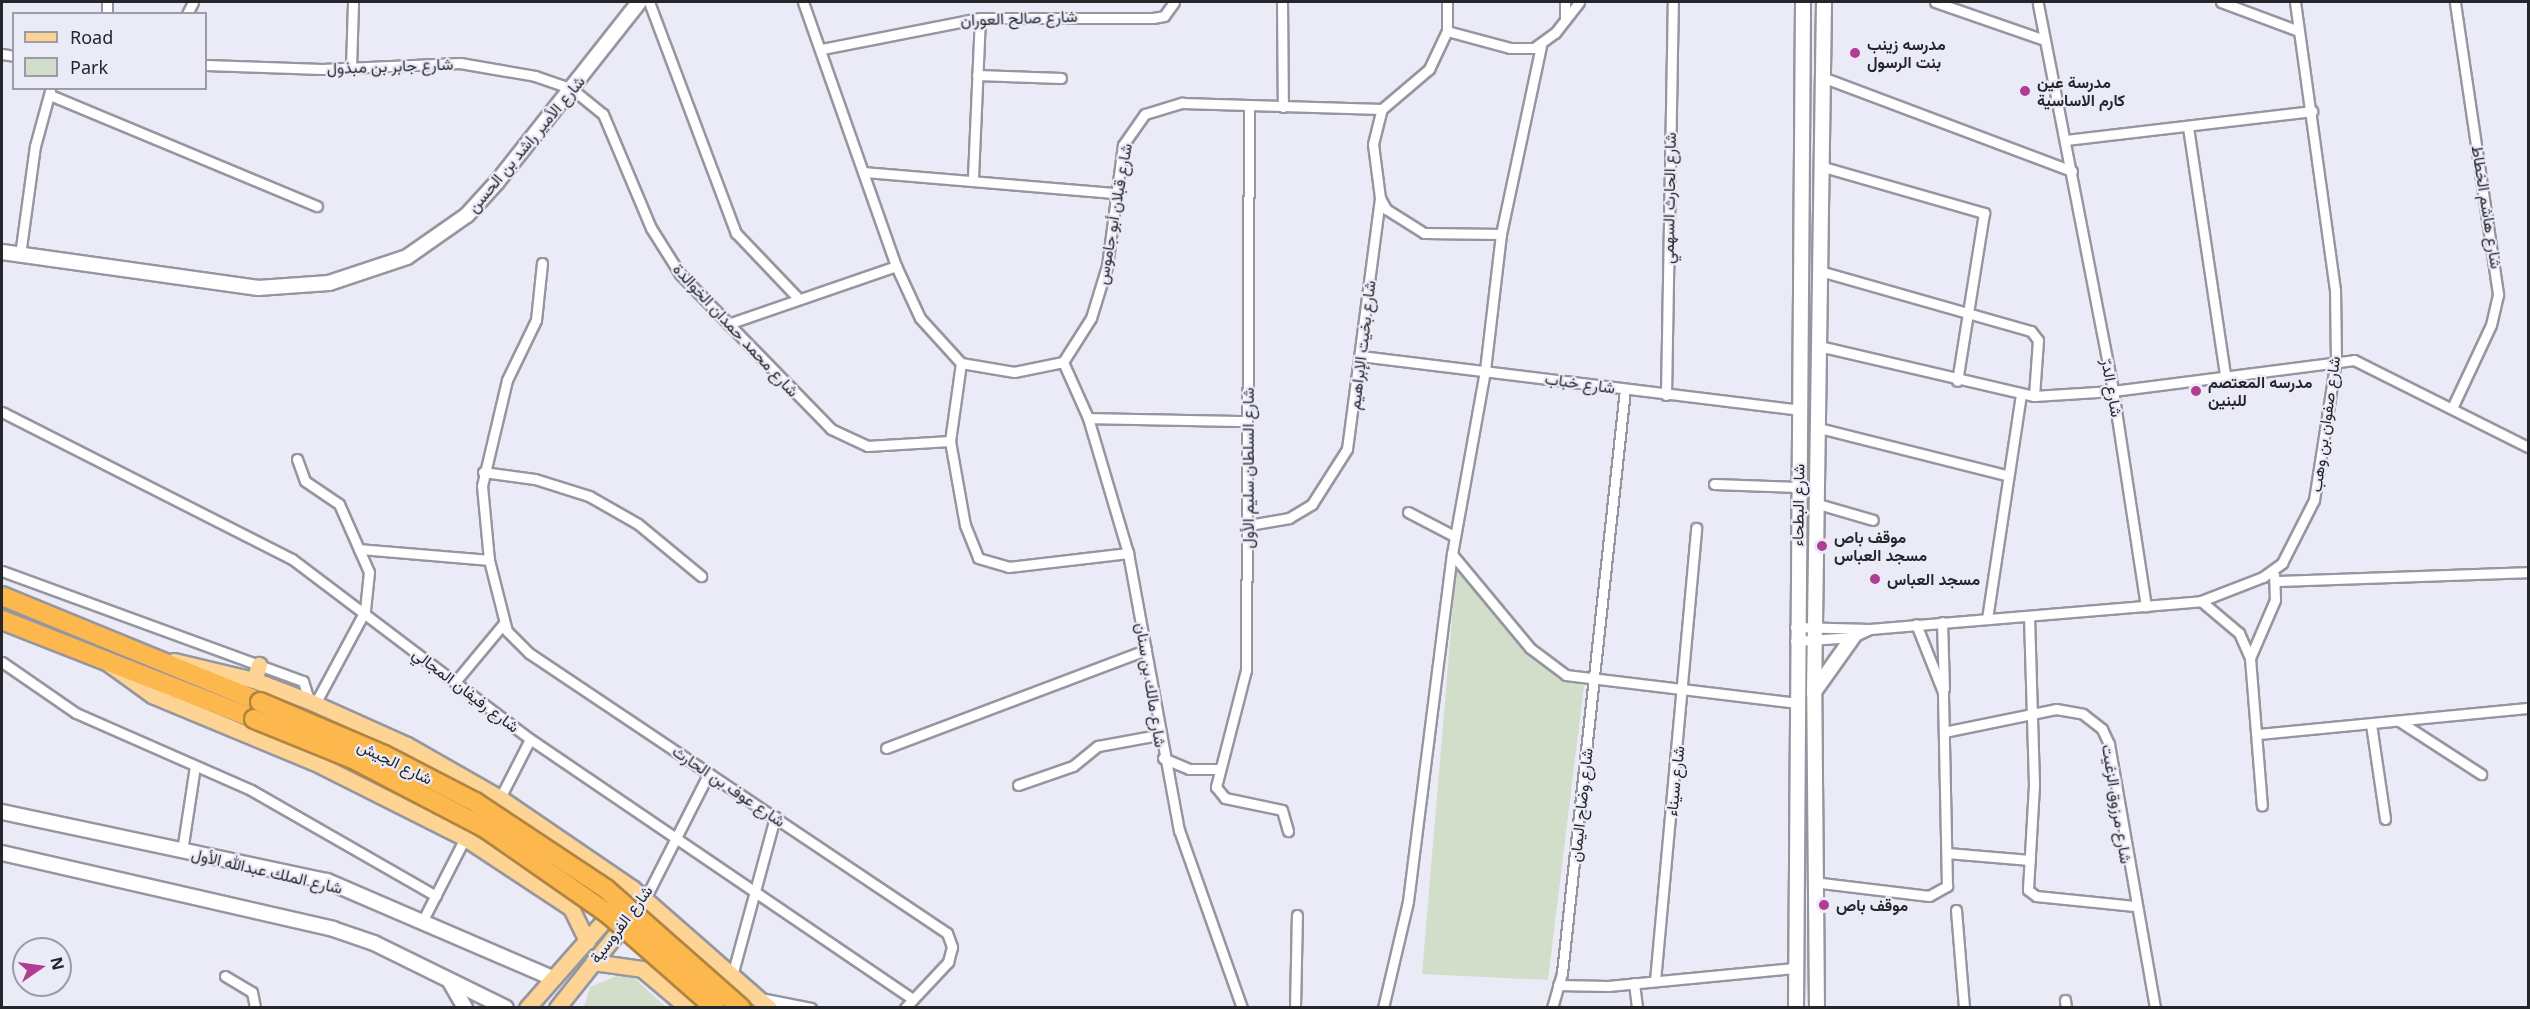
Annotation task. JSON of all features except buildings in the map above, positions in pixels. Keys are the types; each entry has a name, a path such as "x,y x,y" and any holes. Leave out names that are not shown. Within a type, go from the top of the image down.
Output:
{"highway":[{"name":"شارع الجيش","path":"2,596 151,656 486,828 608,913 715,1008"},
{"name":"شارع الجيش","path":"2,620 107,662 384,755 475,802 606,889 741,1008"}],"main road":[{"path":"151,656 254,680 312,703 407,745 501,798 633,888 733,972 764,1003"},
{"path":"107,662 152,695 320,765 465,838 571,908 587,941"},
{"path":"254,680 259,665"},
{"name":"شارع الفروسية","path":"527,1008 633,888"},
{"name":"شارع الفروسية","path":"557,1008 568,991 645,898"},
{"path":"593,962 642,969 688,1008"},
{"name":"شارع الملك عبدالله الأول","path":"552,978 568,991"},
{"path":"568,991 574,1008"}],"street":[{"path":"351,67 353,2"},
{"name":"شارع الأمير راشد بن الحسن","path":"2,252 258,288 329,283 373,270 436,241 466,215 572,89 639,2"},
{"path":"649,2 736,233 798,298"},
{"path":"803,2 822,49 897,266 920,318 961,363 1014,372 1063,362"},
{"name":"شارع صالح العوران","path":"822,49 980,18 1153,18 1164,16 1174,2"},
{"path":"1282,2 1283,107"},
{"path":"1382,109 1429,69 1447,31 1446,2"},
{"path":"1565,2 1565,18"},
{"path":"1383,1008 1408,900 1454,536 1485,370 1501,234 1541,46 1579,2"},
{"name":"شارع الحارث السهمي","path":"1666,395 1673,2"},
{"name":"شارع البطحاء","path":"1796,1008 1794,968 1797,703 1795,634 1803,2"},
{"name":"شارع البطحاء","path":"1816,1008 1813,882 1814,693 1824,2"},
{"path":"1935,2 2045,39"},
{"path":"2221,2 2299,31"},
{"name":"شارع صفوان بن وهب","path":"1795,634 2201,601 2274,576 2294,549 2314,500 2336,360 2335,290 2312,111 2295,2"},
{"name":"شارع هاشم الخطاط","path":"2453,406 2491,324 2498,294 2455,2"},
{"name":"شارع الدرّ","path":"2038,4 2113,391 2146,606"},
{"path":"973,177 980,18"},
{"path":"1447,31 1510,48 1541,46"},
{"name":"شارع جابر بن مبذول","path":"207,65 351,67 460,63 535,76 572,89"},
{"path":"977,75 1061,78"},
{"path":"1822,77 2072,171"},
{"name":"شارع محمد حمدان الخوالدة","path":"572,89 603,114 667,255 728,324 845,438 867,446 950,441"},
{"path":"20,255 35,146 50,92 317,206"},
{"name":"شارع قبلان أبو جاموس","path":"1063,362 1099,295 1114,225 1115,193 1123,146 1145,114 1182,103 1382,109"},
{"name":"شارع السلطان سليم الأول","path":"1218,769 1243,696 1249,525 1247,421 1249,105"},
{"name":"شارع بخيت الإبراهيم","path":"1249,525 1302,512 1340,466 1361,356 1380,198 1372,144 1382,109"},
{"path":"2066,140 2312,111"},
{"path":"2188,127 2225,376"},
{"path":"1820,166 1984,213 1965,311 1957,381"},
{"path":"864,172 973,177 1115,193"},
{"path":"1380,198 1386,209 1424,232 1501,234"},
{"path":"455,682 504,623 489,560 483,472 507,380 536,320 542,263"},
{"path":"728,324 798,298 897,266"},
{"path":"1820,271 1965,311 2036,334 2034,396"},
{"path":"1819,346 1957,381 2034,396 2113,391 2336,360 2363,362 2453,406 2529,447"},
{"name":"شارع خباب","path":"1361,356 1799,410"},
{"name":"شارع مالك بن سنان","path":"1063,362 1088,418 1128,553 1146,650 1158,735 1179,830 1242,1008"},
{"path":"961,363 950,441 965,525 978,558 1009,567 1128,553"},
{"name":"شارع وضاح اليمان","path":"1552,1008 1558,985 1594,682 1625,389"},
{"path":"1987,619 2006,475 2021,395"},
{"name":"شارع رفيفان المجالي","path":"2,412 263,542 365,612 530,739 677,836 913,999"},
{"path":"1088,418 1247,421"},
{"path":"1819,428 2006,475"},
{"path":"297,459 305,481 339,504 369,572 365,612 312,703"},
{"path":"483,472 535,479 589,496 638,524 701,576"},
{"path":"1714,484 1798,487"},
{"path":"1818,504 1872,520"},
{"path":"1408,512 1454,536"},
{"name":"شارع سيناء","path":"1655,981 1684,692 1696,528"},
{"path":"359,549 489,560"},
{"path":"1452,554 1542,660 1566,675 1594,682 1797,703"},
{"path":"2,572 306,682 312,703"},
{"path":"2250,658 2275,600 2274,576 2529,572"},
{"path":"2201,601 2239,633 2250,658 2258,734 2262,806"},
{"path":"2029,616 2032,711 2030,860 2027,887 2033,895 2134,906"},
{"path":"1813,882 1924,895 1937,894 1947,885 1942,622"},
{"name":"شارع عوف بن الحارث","path":"504,623 529,652 947,933 952,947 948,962 905,1008"},
{"path":"1916,624 1943,692"},
{"name":"شارع صفوان بن وهب","path":"1795,634 1815,633 1853,637 1870,629"},
{"path":"1814,693 1829,664 1853,637"},
{"path":"886,748 1146,650"},
{"path":"2,662 76,714 251,790 436,896"},
{"path":"2,676 12,669"},
{"path":"2258,734 2529,708"},
{"name":"شارع مرزوق الزغيت","path":"1944,732 2032,711 2075,711 2097,723 2106,736 2134,906 2155,1008"},
{"path":"2399,721 2481,774"},
{"path":"2371,724 2385,819"},
{"path":"1018,785 1073,766 1098,746 1158,735"},
{"path":"501,798 530,739"},
{"path":"1163,758 1189,769 1218,769 1219,794 1278,807 1288,831"},
{"path":"182,851 195,766"},
{"name":"شارع الفروسية","path":"645,898 709,773"},
{"name":"شارع الملك عبدالله الأول","path":"2,812 327,881 423,920 552,978"},
{"path":"733,972 776,817"},
{"path":"423,920 465,838"},
{"path":"2,852 307,922 375,943 443,974 506,1008"},
{"path":"1947,854 2030,860"},
{"path":"1956,910 1964,1008"},
{"path":"1295,1008 1297,915"},
{"path":"1558,985 1634,983 1794,968"},
{"path":"443,974 465,1008"},
{"path":"225,976 252,992 255,1008"},
{"path":"1634,983 1636,1008"},
{"path":"764,1003 811,1008"}],"green space":[{"path":"1457,559 1520,643 1584,686 1548,980 1422,974"},
{"path":"621,974 632,976 666,1007 584,1007 590,987"}],"place":[{"name":"مدرسه زينب بنت الرسول","path":"1855,53"},
{"name":"مدرسة عين كارم الاساسية","path":"2025,91"},
{"name":"مدرسه المعتصم للبنين","path":"2196,391"},
{"name":"موقف باص مسجد العباس","path":"1822,546"},
{"name":"مسجد العباس","path":"1875,579"},
{"name":"موقف باص","path":"1824,905"}]}
